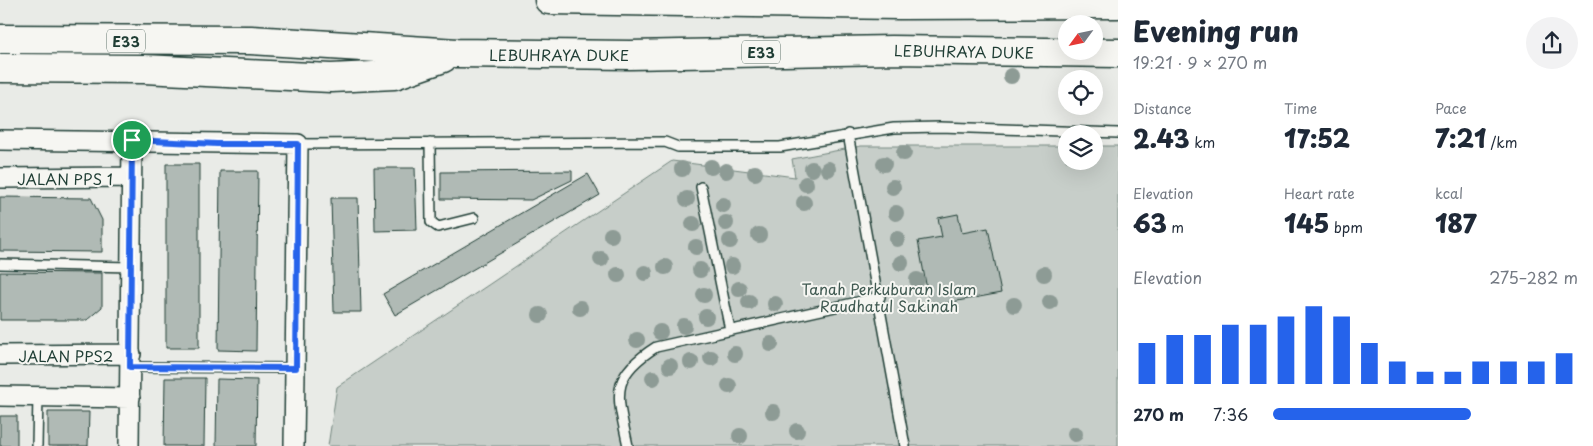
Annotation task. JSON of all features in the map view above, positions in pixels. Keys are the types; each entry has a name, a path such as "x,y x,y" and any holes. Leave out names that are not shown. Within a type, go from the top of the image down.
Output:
{"highway":[{"path":"549,0 884,5 1118,4"},
{"path":"930,0 960,4"},
{"name":"LEBUHRAYA DUKE","path":"0,39 251,40 456,54 630,55 892,50 1118,53"},
{"path":"6,71 144,69 331,78 372,77 394,75 456,54"}],"street":[{"path":"0,140 132,140 217,144 298,144 294,446"},
{"path":"129,446 132,140"},
{"name":"JALAN PPS 1","path":"0,178 131,178"},
{"name":"JALAN PPS2","path":"0,355 131,361"},
{"path":"0,396 38,395 130,398"}],"lane":[{"path":"298,144 665,142 678,147 762,148 780,147 848,134 894,128 940,127 1118,133"},
{"path":"848,134 880,297 905,446"},
{"path":"430,143 431,222 438,227 474,218"},
{"path":"701,187 730,330"},
{"path":"0,264 130,267"},
{"path":"628,446 619,403 619,385 636,360 656,347 880,297"},
{"path":"131,361 296,368"},
{"path":"38,395 38,446"}],"green space":[{"name":"Tanah Perkuburan Islam Raudhatul Sakinah","path":"861,146 1058,146 1058,170 1103,170 1103,146 1118,146 1118,446 328,446 337,387 672,161 795,177 792,159"}],"building":[{"path":"166,164 199,164 199,348 166,348"},
{"path":"374,168 415,168 417,230 375,231"},
{"path":"220,171 258,171 256,351 218,350"},
{"path":"572,171 572,180 531,200 441,199 441,172"},
{"path":"588,174 600,195 395,315 383,294"},
{"path":"0,197 91,198 102,220 102,252 0,251"},
{"path":"331,198 358,198 361,312 334,312"},
{"path":"958,214 962,233 988,228 1001,293 930,306 918,241 942,237 938,218"},
{"path":"0,272 102,273 102,307 87,320 0,320"},
{"path":"165,378 205,378 204,446 164,446"},
{"path":"217,379 257,380 256,446 216,446"},
{"path":"48,412 89,412 88,446 48,446"},
{"path":"0,416 17,416 17,446 0,446"}],"route":[{"path":"132,140 217,144 298,144 296,368 130,367 132,140"}]}
